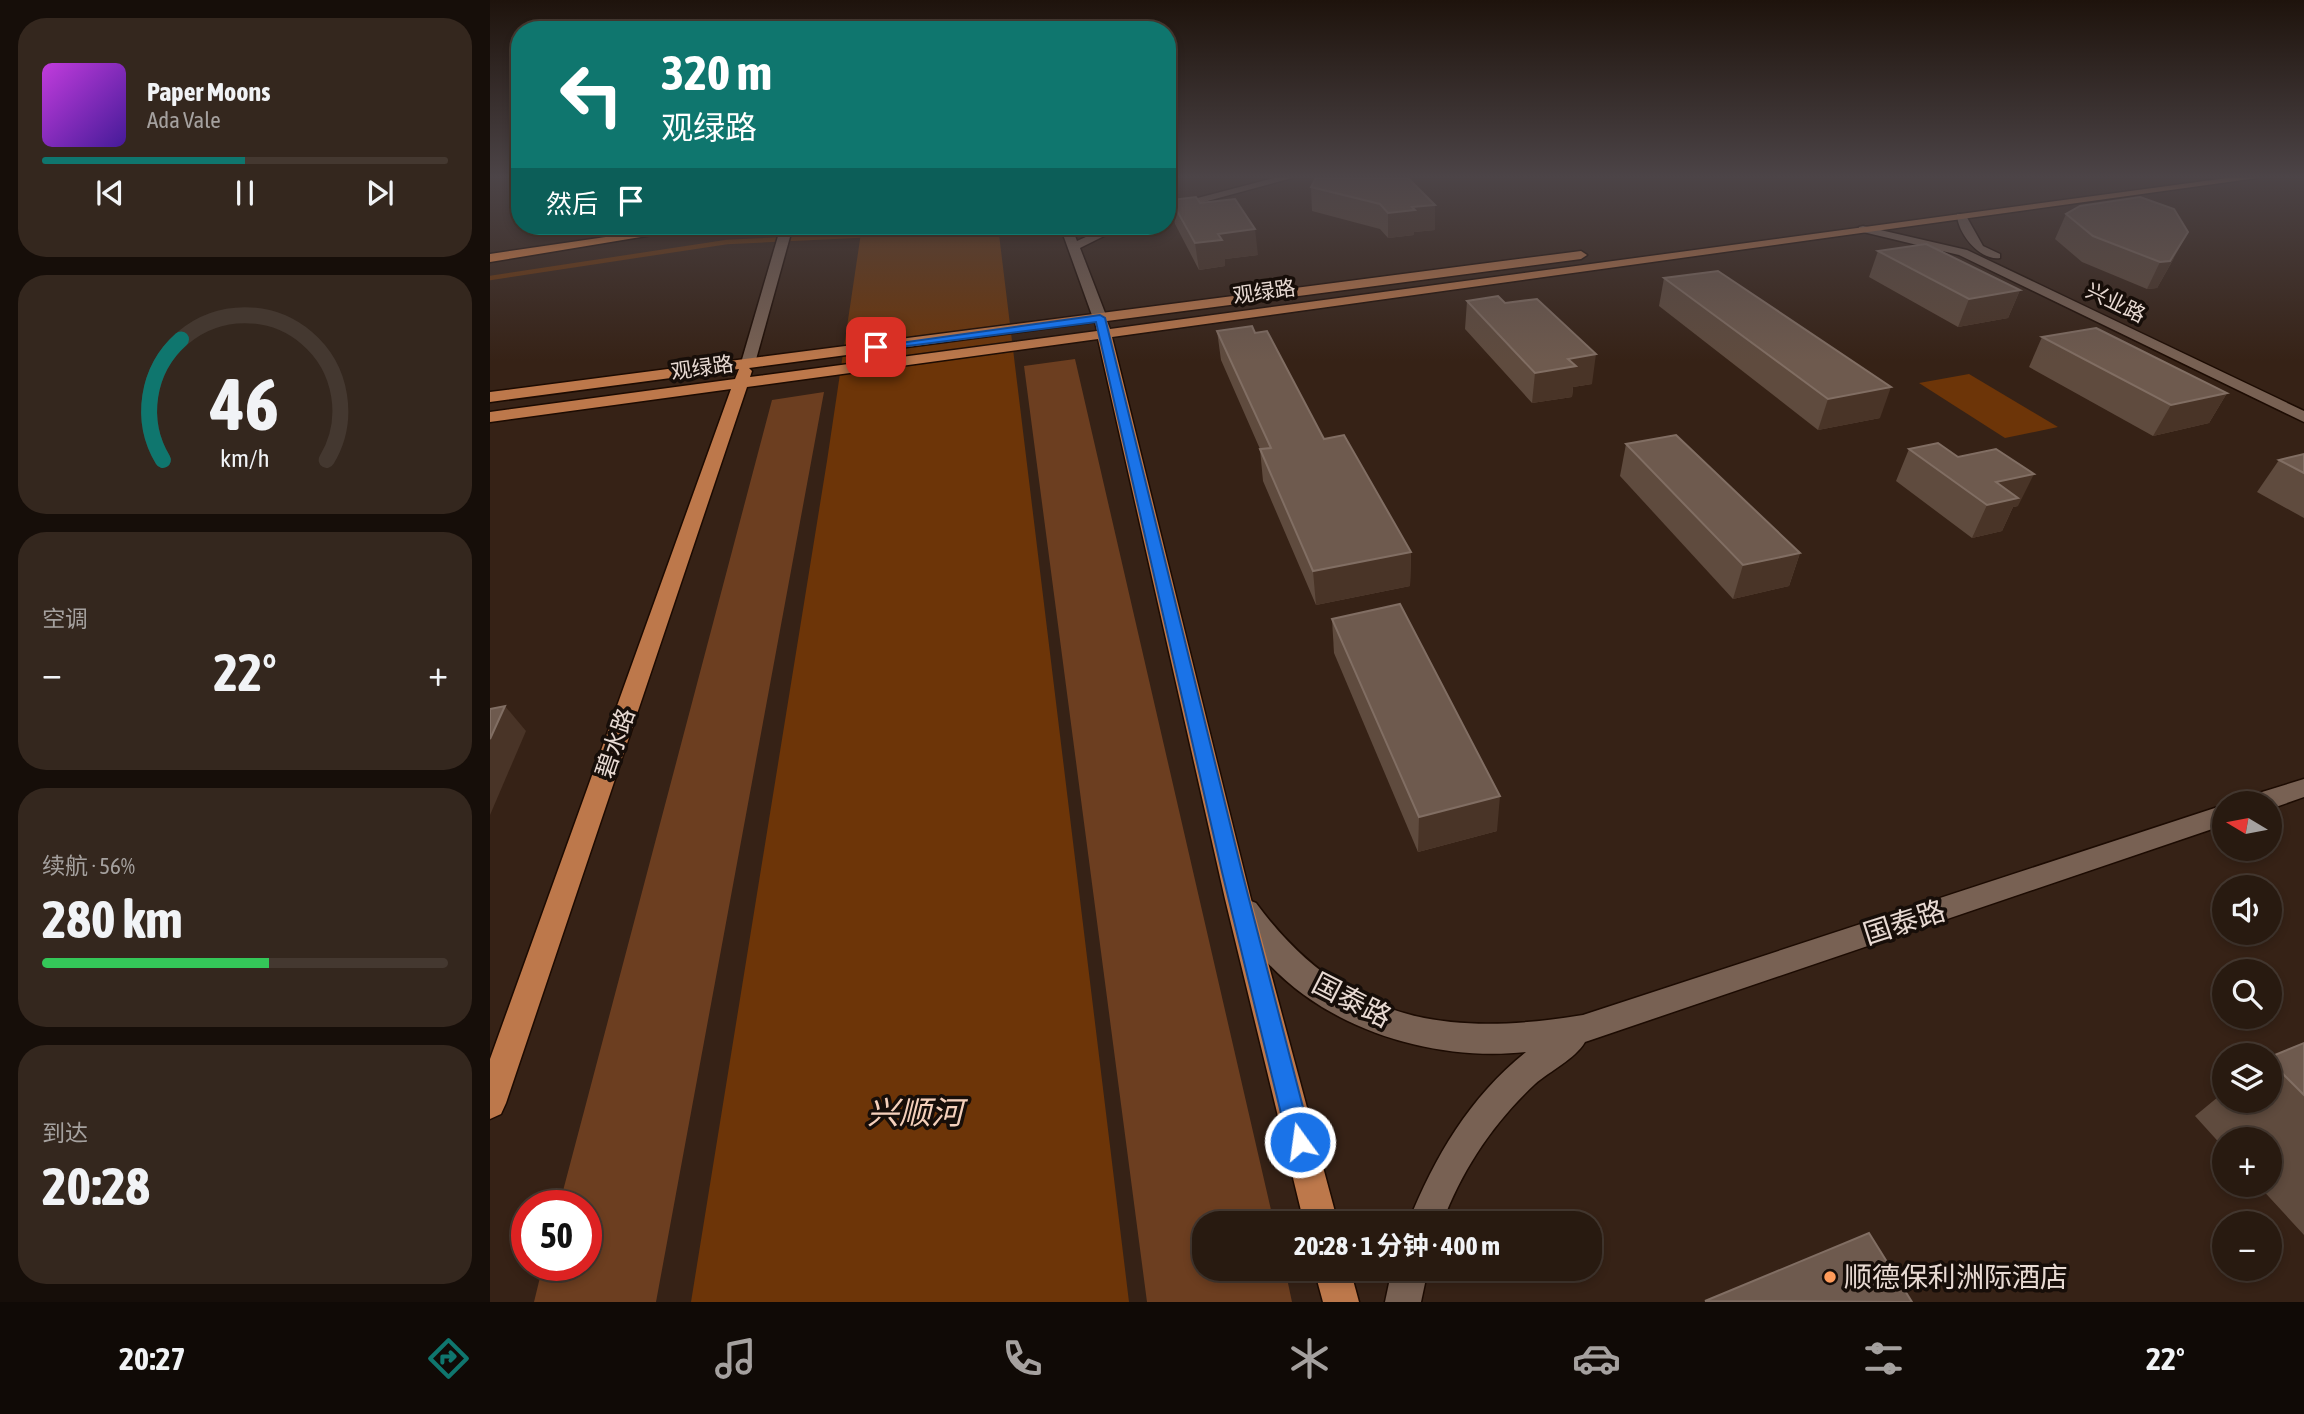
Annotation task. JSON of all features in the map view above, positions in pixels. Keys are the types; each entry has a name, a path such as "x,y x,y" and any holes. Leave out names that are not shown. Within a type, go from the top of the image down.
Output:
{"highway":[{"path":"490,246 540,239"},
{"path":"490,258 617,239"}],"main road":[{"name":"观绿路","path":"490,417 744,373 800,356 1052,324 1102,326 1787,239"},
{"name":"观绿路","path":"490,397 744,373 796,375 1055,340 1102,326 1595,253"},
{"path":"1102,326 1238,899 1318,1211"},
{"name":"碧水路","path":"490,1103 496,1077 744,373"},
{"path":"1335,1281 1341,1302"}],"street":[{"path":"744,373 783,239"},
{"path":"1071,239 1102,326"},
{"path":"1074,247 1091,239"},
{"name":"兴业路","path":"1906,239 1963,252 2304,417"},
{"name":"兴业路","path":"1974,239 1979,248 2304,405"},
{"path":"2282,795 2304,788"},
{"name":"国泰路","path":"1238,899 1260,934 1291,966 1330,995 1375,1018 1426,1033 1479,1040 1532,1038 1583,1029 2212,819"},
{"name":"国泰路","path":"1431,1211 1461,1145 1497,1096 1538,1058 1583,1029"},
{"path":"1403,1302 1407,1281"}],"shaded area":[{"path":"1075,359 1271,1211 1192,1211 1192,1281 1288,1281 1292,1302 1147,1302 1024,366"},
{"path":"824,392 656,1302 534,1302 539,1281 602,1281 602,1190 563,1190 772,400"}],"water":[{"name":"兴顺河","path":"860,239 1000,239 1129,1302 691,1302 827,461"},
{"path":"1969,374 2058,427 2005,438 1919,383"}],"building":[{"path":"1193,239 1222,240 1195,243"},
{"path":"2100,239 2184,239 2170,261 2160,262"},
{"path":"1926,244 2020,290 1969,299 1878,251"},
{"path":"1718,271 1891,387 1828,399 1664,278"},
{"path":"1498,296 1505,303 1537,299 1596,354 1568,359 1576,366 1535,373 1467,301"},
{"path":"1252,326 1255,333 1267,331 1324,439 1344,435 1411,552 1313,571 1260,449 1271,448 1217,331"},
{"path":"2096,328 2227,393 2171,405 2042,337"},
{"path":"1676,435 1800,553 1743,565 1626,444"},
{"path":"1938,443 1958,457 1996,449 2034,474 1996,482 2018,498 1987,505 1909,449"},
{"path":"2304,454 2304,473 2279,460"},
{"path":"1400,604 1500,796 1419,817 1332,619"},
{"path":"505,706 490,739 490,709"},
{"path":"2304,1043 2304,1095 2282,1073 2282,1052"},
{"path":"1869,1233 1912,1302 1705,1301"}],"waterway":[{"path":"490,278 727,242 794,239"}],"place":[{"name":"顺德保利洲际酒店","path":"1830,1277"}],"route":[{"path":"876,347 1100,318 1232,872 1300,1142"}]}
